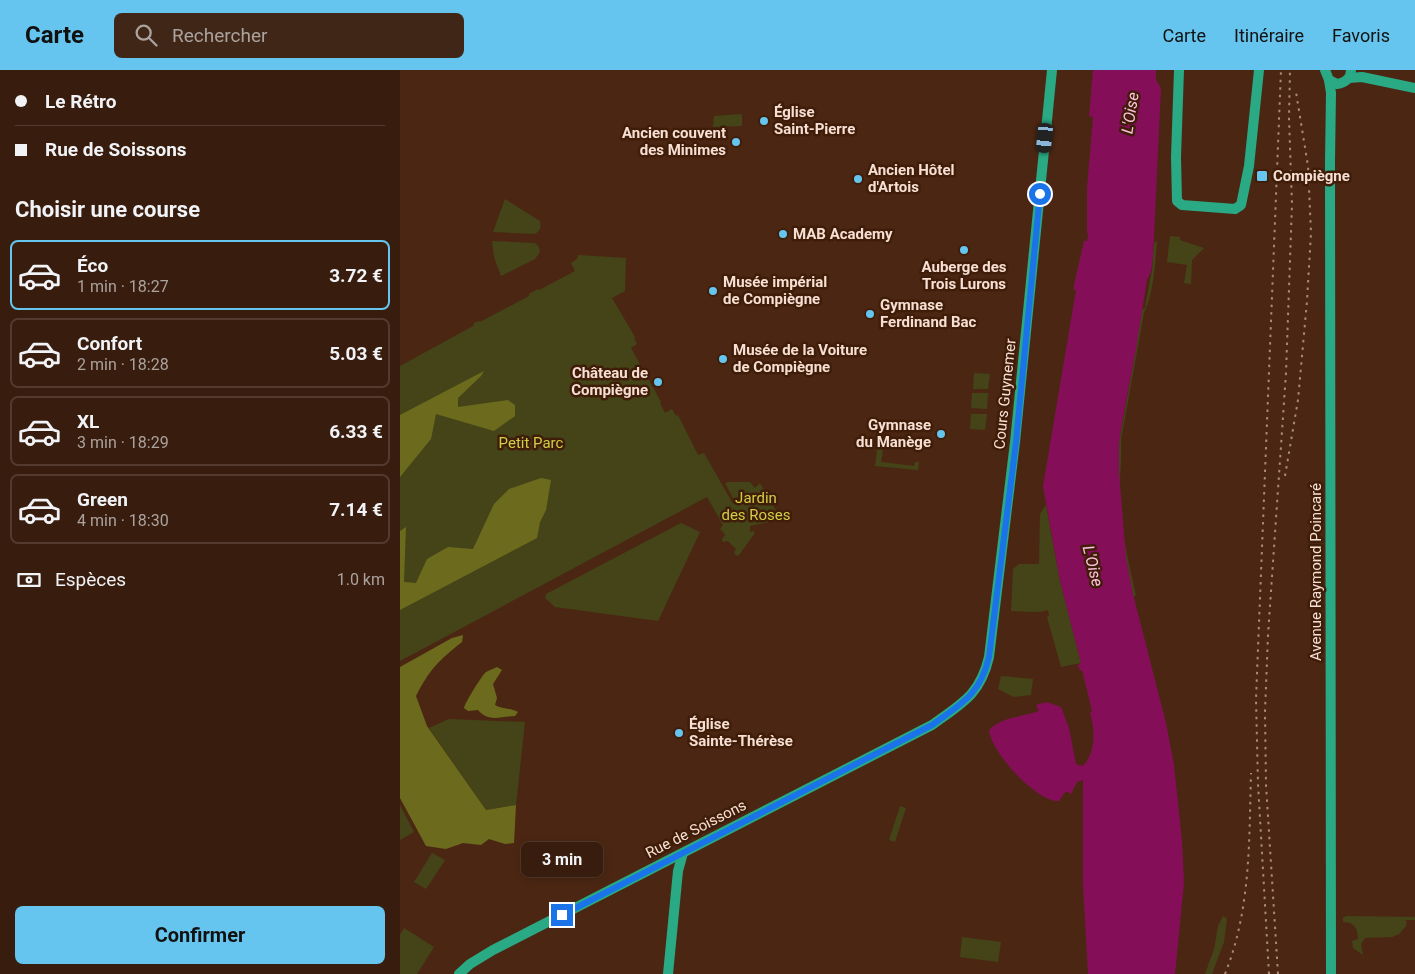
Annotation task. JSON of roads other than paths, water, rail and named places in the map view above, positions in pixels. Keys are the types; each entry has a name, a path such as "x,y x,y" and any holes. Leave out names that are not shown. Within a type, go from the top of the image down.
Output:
{"main road":[{"name":"Cours Guynemer","path":"952,711 974,693 986,672 989,657 1016,442 1052,70"},
{"path":"1179,70 1177,201 1182,204 1235,209 1240,207 1244,199 1259,70"},
{"name":"Avenue Raymond Poincaré","path":"1325,70 1331,93 1331,974"},
{"path":"1329,80 1334,84 1348,75 1415,88"},
{"path":"1331,93 1348,75"},
{"name":"Rue de Soissons","path":"458,974 475,960 493,950 932,725 952,711"},
{"path":"668,974 678,870 683,853"}],"water":[{"name":"L'Oise","path":"1093,70 1156,70 1156,80 1161,88 1153,257 1151,272 1147,280 1122,423 1119,443 1119,473 1126,557 1133,594 1166,723 1174,765 1182,841 1184,883 1175,974 1088,974 1083,886 1083,780 1077,782 1071,794 1066,791 1059,801 1049,799 1027,785 1016,774 998,751 989,730 1000,722 1039,711 1036,705 1046,702 1061,707 1069,728 1076,764 1083,766 1092,748 1093,726 1090,713 1092,711 1082,670 1080,671 1078,665 1081,663 1060,581 1043,486 1076,290 1074,290 1074,285 1084,241 1087,241 1088,235 1087,188 1093,117 1089,116"}],"railway":[{"path":"1269,974 1258,784 1256,699 1281,70"},
{"path":"1278,974 1266,785 1265,712 1268,635 1286,373 1292,204 1289,118 1290,70"},
{"path":"1285,476 1298,400 1311,233 1308,166 1296,92"},
{"path":"1225,974 1234,949 1244,900 1249,849 1251,773"}],"place":[{"name":"Église Saint-Pierre","path":"764,121"},
{"name":"Ancien couvent des Minimes","path":"736,142"},
{"name":"Compiègne","path":"1262,176"},
{"name":"Ancien Hôtel d'Artois","path":"858,179"},
{"name":"MAB Academy","path":"783,234"},
{"name":"Auberge des Trois Lurons","path":"964,250"},
{"name":"Musée impérial de Compiègne","path":"713,291"},
{"name":"Gymnase Ferdinand Bac","path":"870,314"},
{"name":"Musée de la Voiture de Compiègne","path":"723,359"},
{"name":"Château de Compiègne","path":"658,382"},
{"name":"Gymnase du Manège","path":"941,434"},
{"name":"Église Sainte-Thérèse","path":"679,733"}],"park label":[{"name":"Petit Parc","path":"531,443"},
{"name":"Jardin des Roses","path":"756,506"}]}
